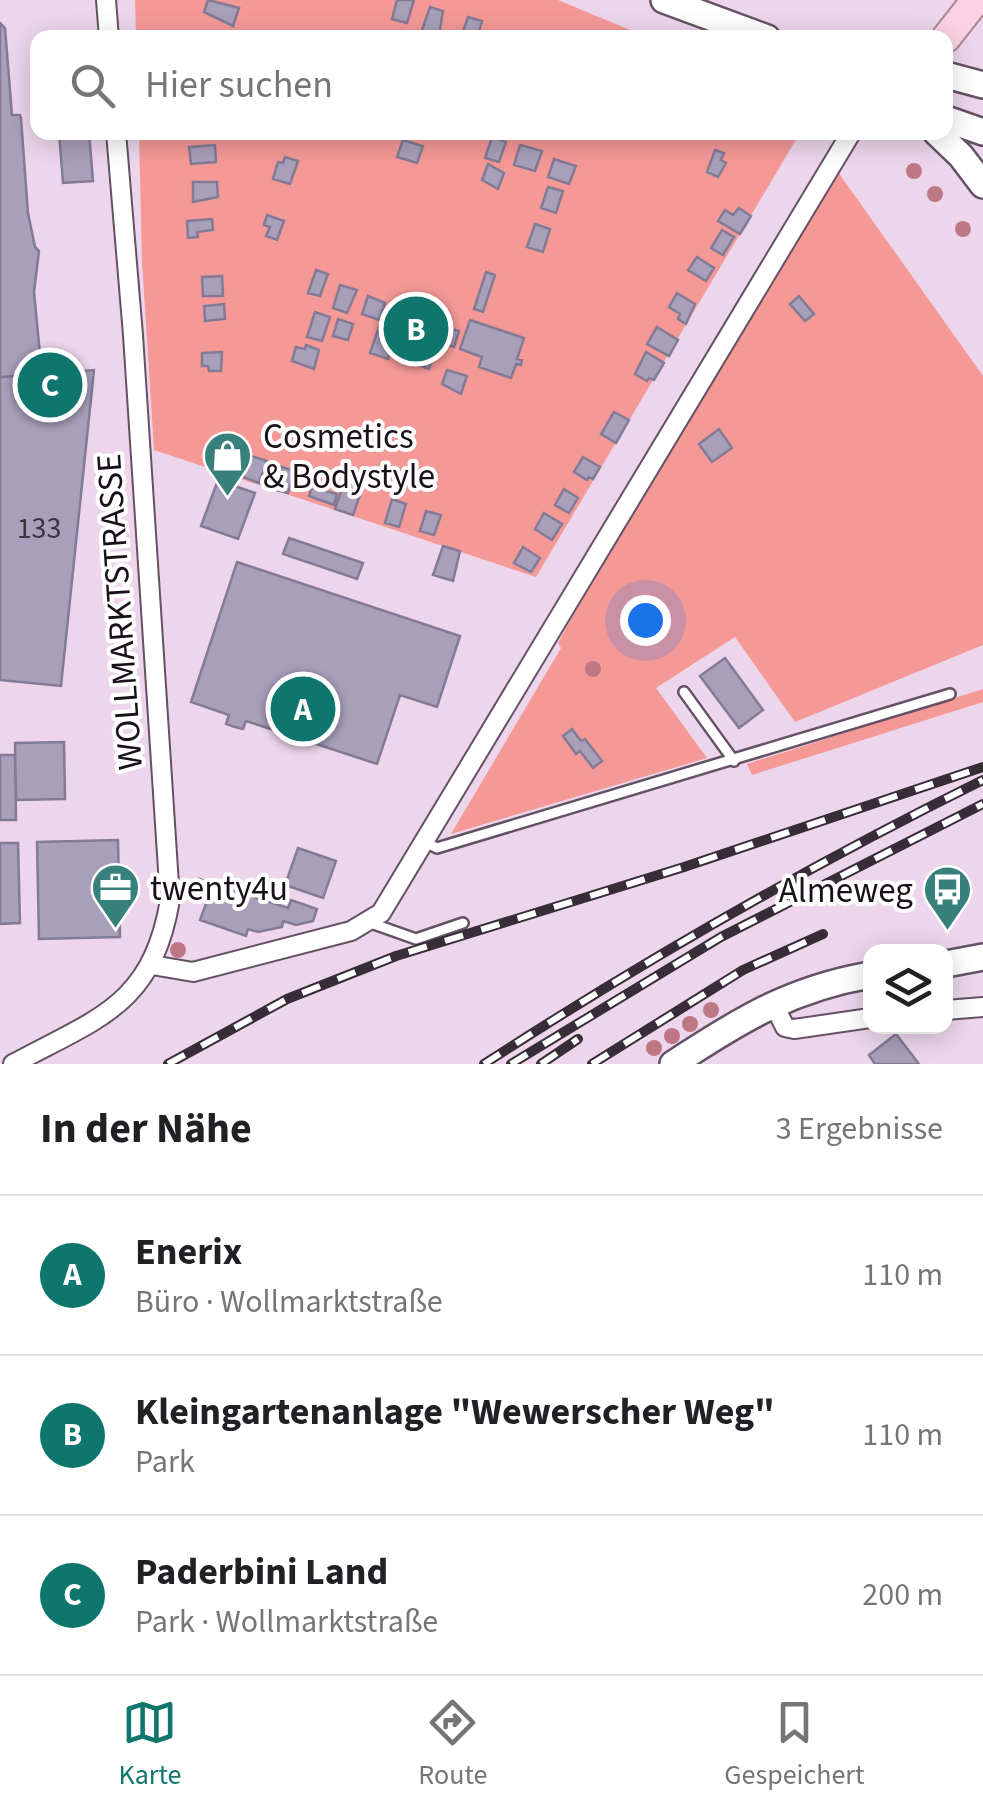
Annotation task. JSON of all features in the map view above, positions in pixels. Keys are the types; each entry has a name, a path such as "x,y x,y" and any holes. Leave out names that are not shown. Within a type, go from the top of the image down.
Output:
{"highway":[{"path":"952,30 976,0"}],"main road":[{"path":"664,0 745,30"},
{"path":"953,77 983,85"},
{"path":"953,121 983,132"},
{"path":"944,140 983,185"},
{"path":"953,963 983,957"},
{"path":"674,1064 773,1003 863,975"}],"street":[{"path":"106,0 109,30"},
{"name":"WOLLMARKTSTRASSE","path":"13,1064 91,1022 129,996 152,965 164,934 170,900 117,140"},
{"path":"152,965 192,972 351,931 381,912 846,140"},
{"path":"773,1003 785,1027 794,1029 863,1019"},
{"path":"953,1009 983,1007"}],"lane":[{"path":"684,692 734,761"},
{"path":"425,842 437,848 950,694"},
{"path":"368,922 416,939 464,922"}],"shaded area":[{"path":"135,0 558,0 630,30 136,30"},
{"path":"139,140 796,140 536,577 154,450"},
{"path":"838,172 983,376 983,645 795,722 735,637 656,688 707,758 451,834 561,648 558,643 581,601"},
{"path":"983,689 983,702 752,775 747,764"}],"building":[{"path":"208,0 239,8 233,26 204,12"},
{"path":"397,0 414,0 407,23 392,19"},
{"path":"430,7 443,11 440,30 422,30"},
{"path":"468,17 482,21 479,30 463,30"},
{"path":"0,23 5,28 12,115 21,118 28,213 39,251 34,292 40,354 32,358 33,375 0,377"},
{"path":"60,140 90,140 93,181 63,183"},
{"path":"403,140 423,146 417,163 397,157"},
{"path":"491,140 506,142 499,162 485,158"},
{"path":"215,145 216,162 191,164 189,147"},
{"path":"520,145 542,151 535,171 514,165"},
{"path":"715,150 724,153 721,160 726,163 718,177 707,172"},
{"path":"285,157 298,161 290,184 273,179 278,162 283,163"},
{"path":"554,159 576,166 569,184 548,177"},
{"path":"488,164 504,173 498,189 482,180"},
{"path":"193,182 217,182 218,197 193,202"},
{"path":"548,187 563,191 556,213 541,208"},
{"path":"739,208 751,216 740,234 718,221 725,210 733,215"},
{"path":"267,215 284,221 277,240 266,236 270,227 264,225"},
{"path":"212,219 213,230 188,238 187,221"},
{"path":"535,224 550,229 543,252 527,247"},
{"path":"722,230 734,237 723,255 711,248"},
{"path":"697,257 714,268 706,281 688,270"},
{"path":"316,270 328,274 320,296 308,293"},
{"path":"486,272 495,275 483,312 474,309"},
{"path":"222,276 223,296 203,296 202,277"},
{"path":"340,285 357,290 347,313 333,308"},
{"path":"677,293 695,304 686,324 669,307"},
{"path":"368,296 385,303 379,320 362,314"},
{"path":"799,296 814,314 805,321 790,304"},
{"path":"224,304 225,319 205,321 204,306"},
{"path":"411,311 430,317 423,338 404,331"},
{"path":"315,312 330,317 322,341 307,337"},
{"path":"338,319 353,324 348,340 333,336"},
{"path":"470,320 524,338 517,359 522,360 521,365 516,364 511,378 479,367 482,357 460,349"},
{"path":"442,326 459,331 454,347 437,342"},
{"path":"379,327 398,331 388,359 370,353"},
{"path":"657,327 678,340 669,356 647,344"},
{"path":"422,340 437,346 429,369 413,363"},
{"path":"306,345 319,350 314,369 292,361 296,347 305,349"},
{"path":"222,352 221,371 209,371 208,366 202,366 202,353"},
{"path":"646,352 664,363 654,380 647,381 635,374"},
{"path":"94,370 61,686 0,680 0,377"},
{"path":"447,370 467,376 461,394 442,384"},
{"path":"614,412 629,420 616,443 601,434"},
{"path":"719,429 732,448 712,462 699,444"},
{"path":"213,448 234,455 230,469 209,461"},
{"path":"242,453 267,461 259,483 235,474"},
{"path":"583,457 600,467 593,479 587,480 574,472"},
{"path":"279,466 295,471 288,493 272,489"},
{"path":"218,480 255,493 238,539 201,526"},
{"path":"343,486 361,492 353,515 335,509"},
{"path":"312,487 337,494 334,505 309,496"},
{"path":"564,489 578,498 569,513 555,505"},
{"path":"392,499 406,504 399,527 385,523"},
{"path":"426,511 441,515 434,535 420,531"},
{"path":"544,513 562,524 552,540 535,529"},
{"path":"289,538 363,563 357,579 283,554"},
{"path":"443,546 460,551 453,581 433,575"},
{"path":"523,547 540,558 531,572 514,563"},
{"path":"237,562 460,636 437,707 400,695 377,764 246,721 243,729 226,724 229,715 191,702"},
{"path":"725,658 763,710 739,728 700,676"},
{"path":"572,729 602,761 593,768 563,736"},
{"path":"64,742 65,799 16,800 15,743"},
{"path":"0,755 15,755 16,820 0,820"},
{"path":"118,840 120,937 39,939 37,842"},
{"path":"0,843 18,843 20,923 0,924"},
{"path":"298,848 336,861 323,898 285,885"},
{"path":"199,879 288,908 291,900 317,909 313,921 296,925 283,921 282,927 258,932 248,929 246,936 200,920 207,901 200,899"},
{"path":"896,1034 919,1064 875,1064 869,1055"}],"railway":[{"path":"168,1064 287,999 396,956 684,867 983,767"},
{"path":"484,1064 729,915 983,780"},
{"path":"511,1064 721,937 983,804"},
{"path":"592,1064 743,970 823,934"},
{"path":"541,1064 578,1039"}],"place":[{"name":"Kleingartenanlage \"Wewerscher Weg\"","path":"416,329"},
{"name":"Paderbini Land","path":"50,385"},
{"name":"Cosmetics & Bodystyle","path":"228,498"},
{"name":"Enerix","path":"303,709"},
{"name":"twenty4u","path":"115,930"},
{"name":"Almeweg","path":"948,932"}]}
